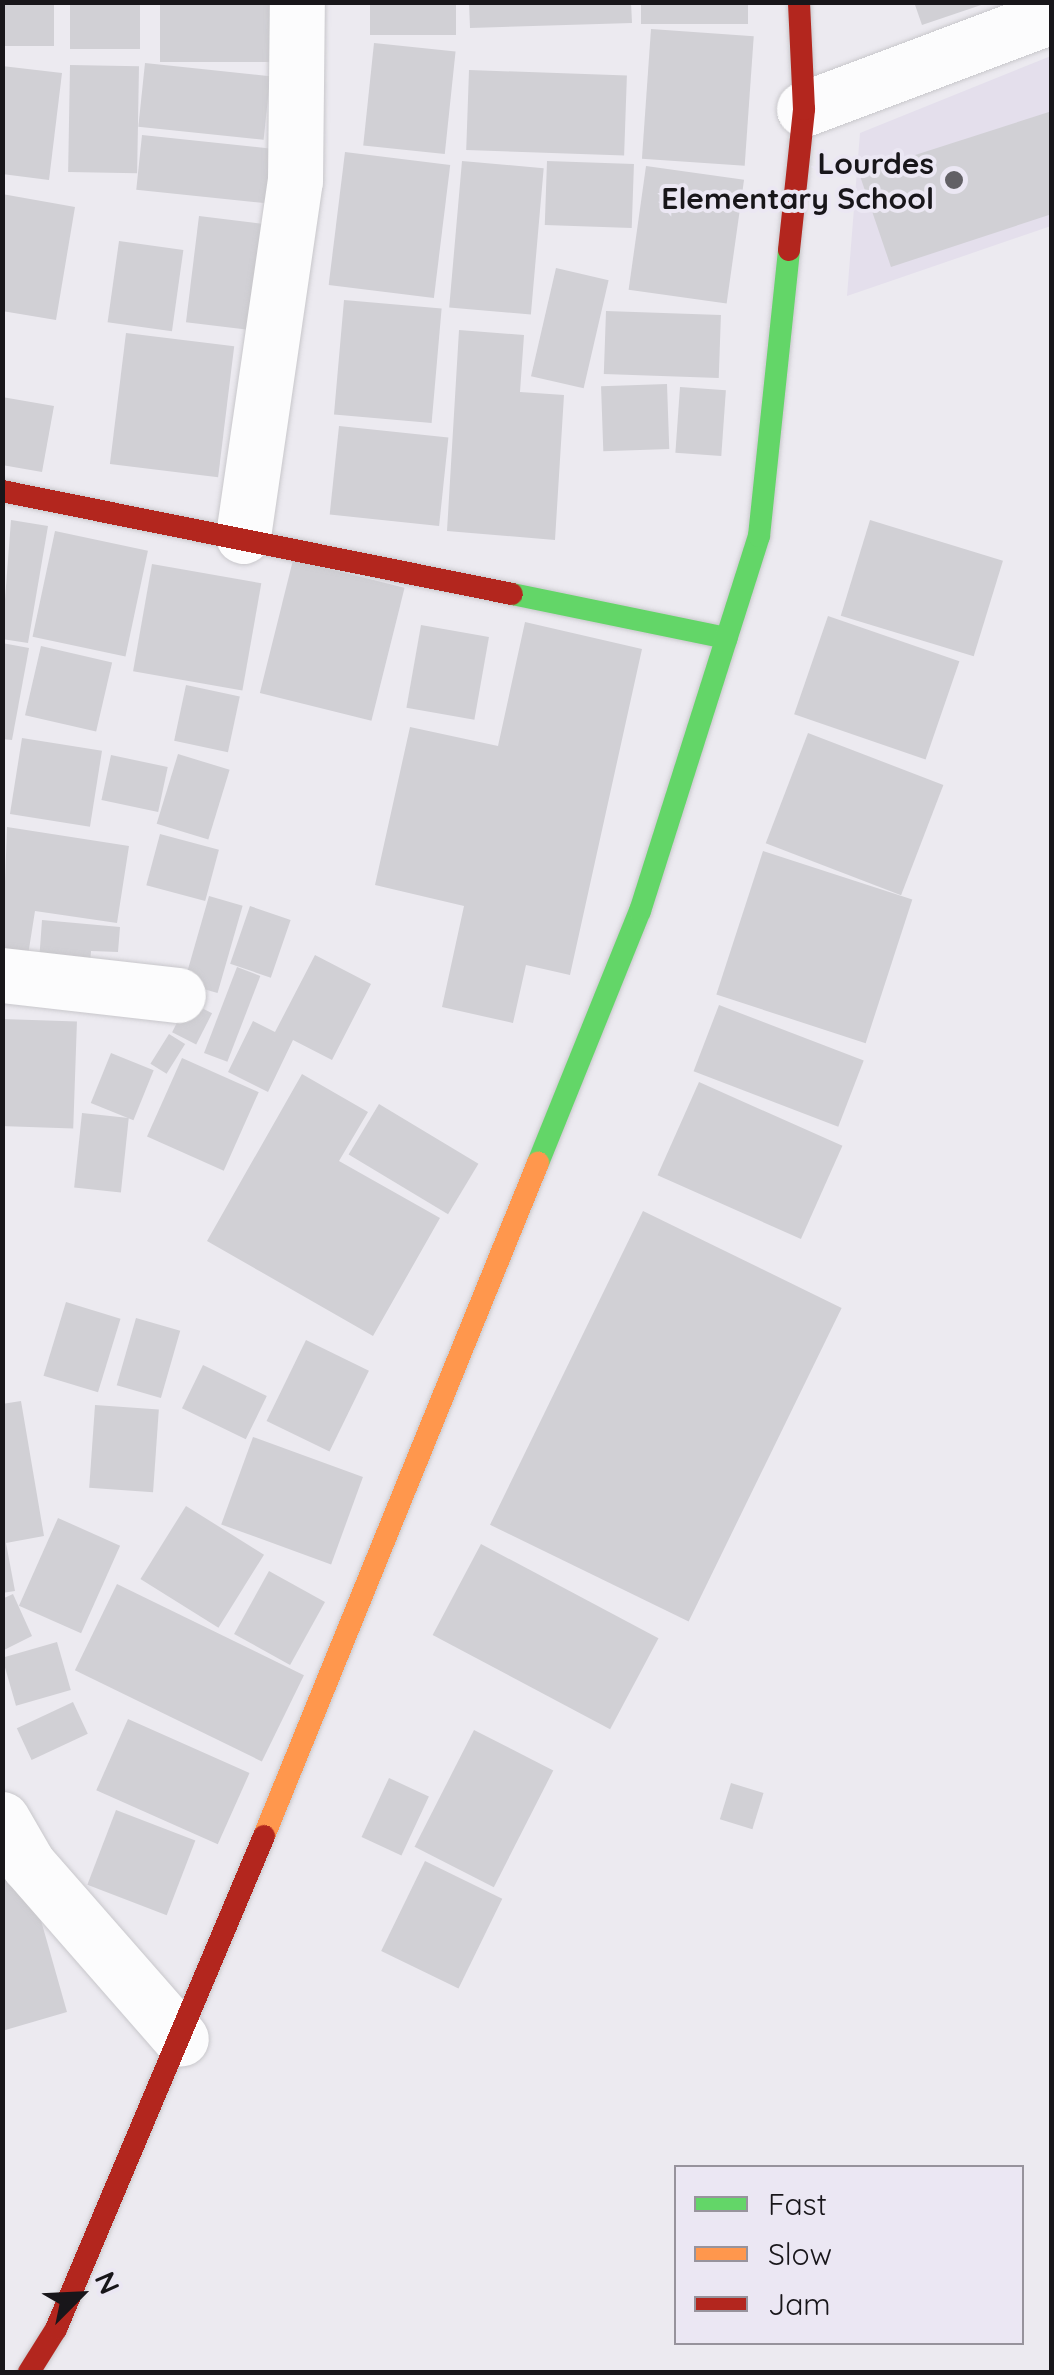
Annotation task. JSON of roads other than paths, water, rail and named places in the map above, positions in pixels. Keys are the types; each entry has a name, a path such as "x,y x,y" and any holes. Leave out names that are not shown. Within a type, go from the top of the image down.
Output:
{"street":[{"path":"243,536 295,181 297,2"},
{"path":"29,2372 56,2329 181,2039 640,910 759,536 804,110 799,2"},
{"path":"804,110 1052,16"},
{"path":"2,490 243,536 727,638"},
{"path":"2,974 178,995"},
{"path":"2,1819 28,1864 181,2039"}],"place":[{"name":"Lourdes Elementary School","path":"954,180"}]}
